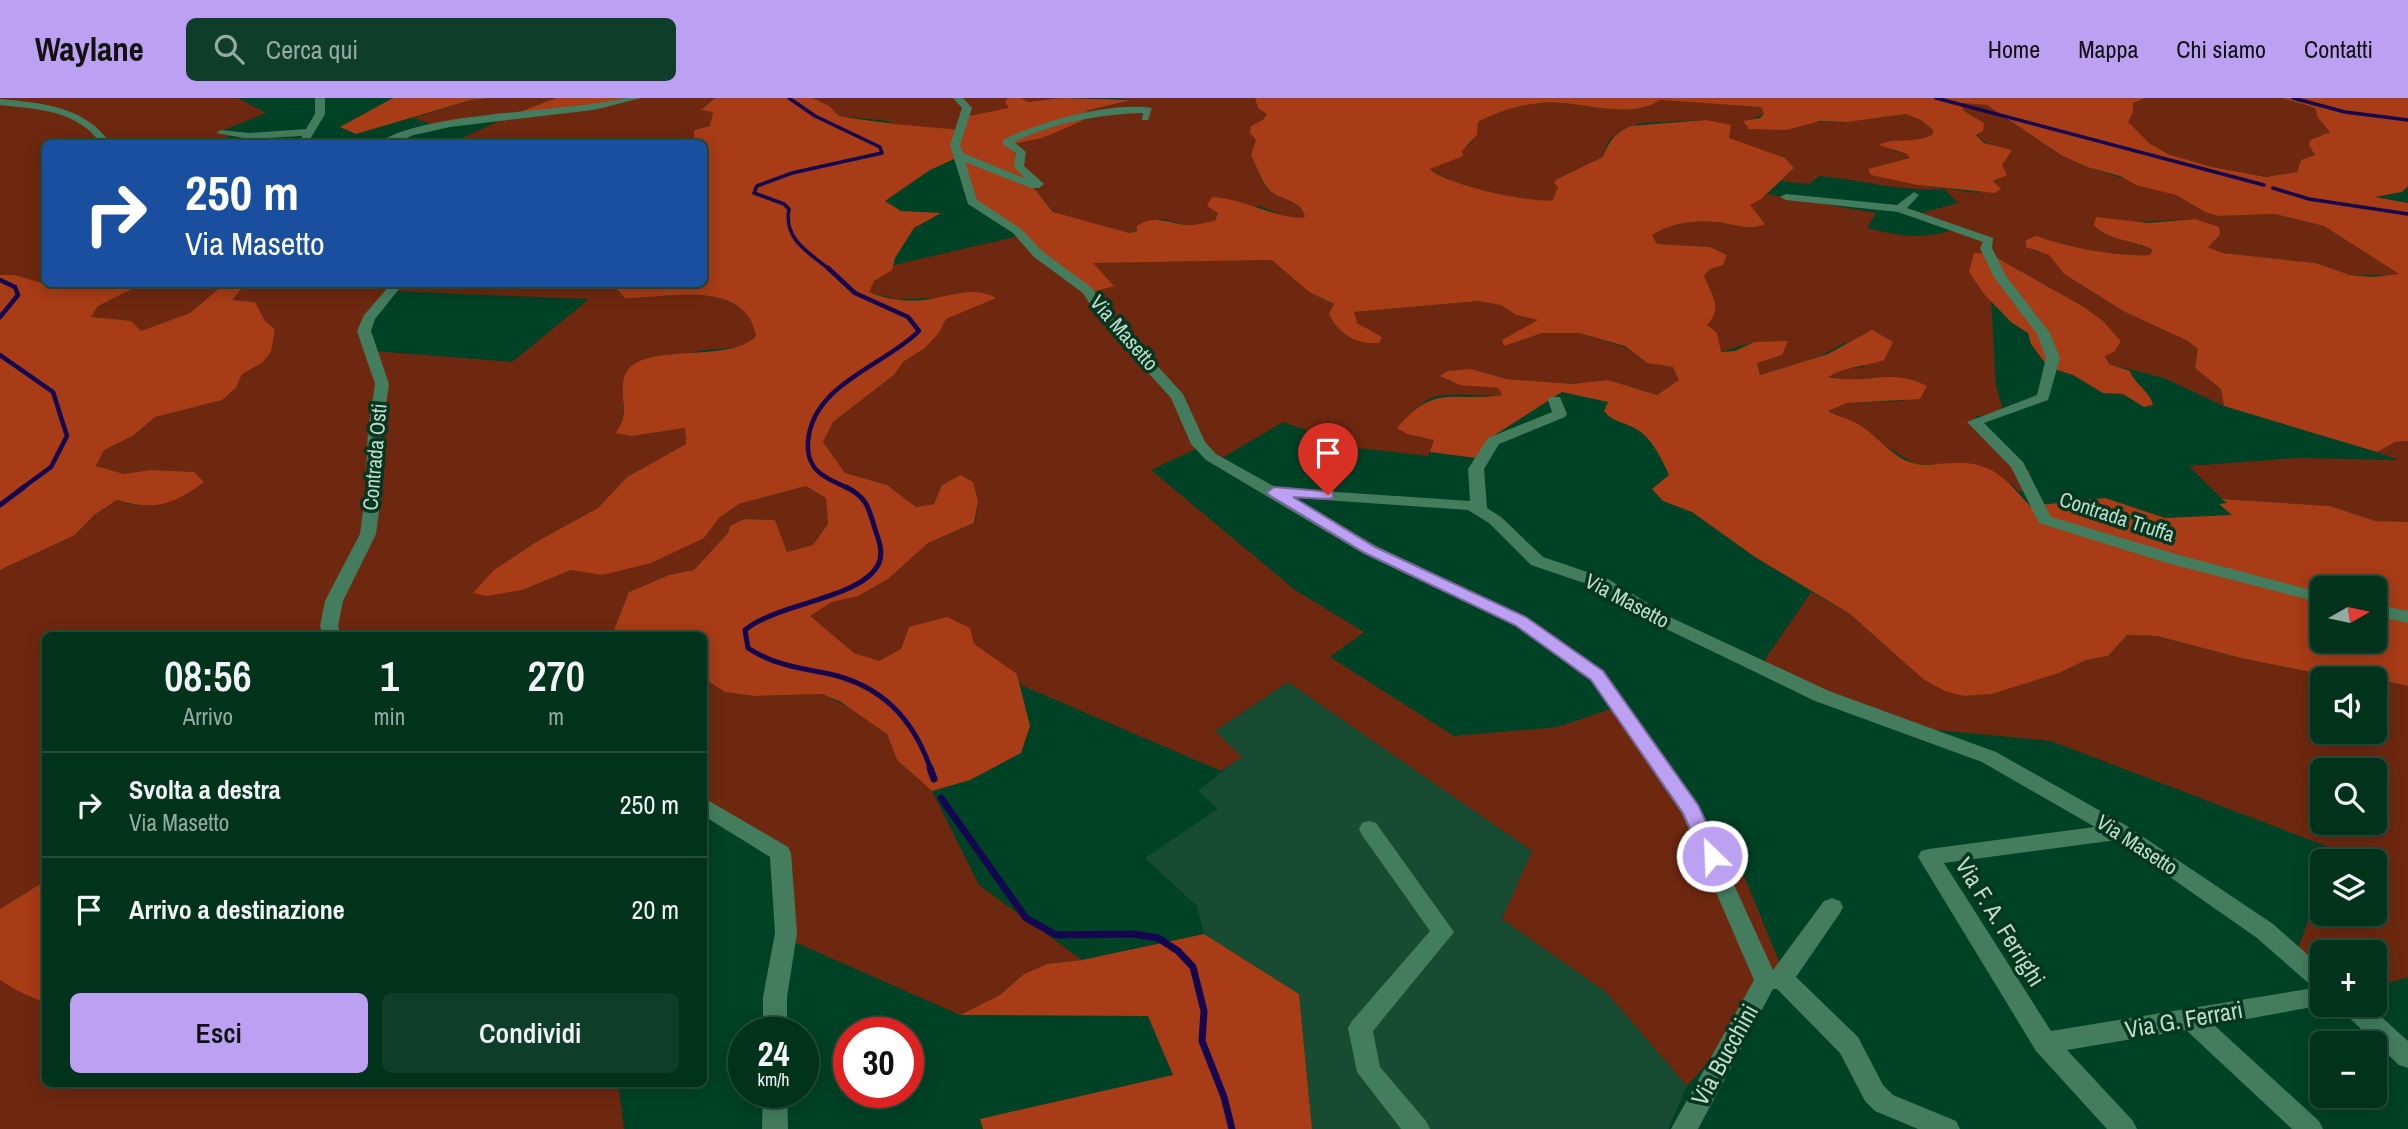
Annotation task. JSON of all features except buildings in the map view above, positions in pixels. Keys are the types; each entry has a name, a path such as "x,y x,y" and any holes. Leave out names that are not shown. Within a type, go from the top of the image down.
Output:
{"street":[{"path":"305,140 320,114 320,98"},
{"path":"394,140 428,128 515,115 597,108 636,98"},
{"name":"Via Masetto","path":"958,98 967,108 955,145 972,202 1017,231 1038,254 1088,291 1102,314 1178,397 1198,444 1210,457 1274,492 1461,503 1479,510 1495,520 1537,561 1602,583 1666,622 1822,696 1989,757 2120,832 2265,931 2310,970"},
{"path":"0,102 31,105 88,120 103,140"},
{"path":"958,155 1035,186 1039,184 1019,167 1021,152 1007,142 1013,138 1059,123 1136,110 1149,110 1145,118"},
{"path":"221,133 249,136 310,132"},
{"path":"1786,197 1900,209 1914,195"},
{"name":"Contrada Truffa","path":"1900,209 1989,240 1986,248 2000,277 2043,333 2053,358 2043,397 1974,422 2018,465 2045,520 2173,559 2310,595"},
{"name":"Contrada Osti","path":"331,632 329,626 334,601 368,534 373,496 374,430 382,384 364,331 369,318 395,287"},
{"path":"1479,510 1476,469 1493,441 1560,414 1555,400"},
{"name":"Via Bucchini","path":"1274,492 1370,550 1520,621 1597,676 1691,810 1774,980 1849,1045 1874,1093 1884,1103 1947,1129"},
{"path":"2387,613 2408,617"},
{"path":"707,808 780,853 786,933 775,997 775,1017"},
{"path":"1369,829 1443,932 1360,1028 1370,1072 1417,1129"},
{"name":"Via F. A. Ferrighi","path":"2120,832 1929,857 2045,1044 2124,1129"},
{"name":"Via Bucchini","path":"1684,1129 1774,980 1832,907"},
{"name":"Via G. Ferrari","path":"2045,1044 2310,999"},
{"path":"2364,1017 2408,1057"},
{"path":"2190,1018 2310,1129"},
{"path":"775,1108 775,1129"}],"shaded area":[{"path":"0,98 238,98 266,113 221,131 230,136 219,140 42,140 42,284 0,275"},
{"path":"393,98 490,98 471,100 356,134 340,127"},
{"path":"556,98 515,115 603,108 639,98 715,98 702,109 714,112 710,126 694,130 694,140 458,140 508,117 441,127 413,118 472,100"},
{"path":"556,98 639,98 603,108 512,115"},
{"path":"715,98 813,98 829,106 839,116 963,130 969,116 1009,108 1005,102 1008,98 1021,98 1028,102 1062,98 1131,100 1089,110 1079,117 1082,121 1042,138 1008,145 1015,152 1030,183 1053,212 1129,233 1137,231 1137,226 1149,220 1190,225 1215,221 1218,213 1207,206 1212,197 1286,216 1305,217 1303,211 1293,202 1270,191 1251,155 1256,140 1250,133 1251,126 1263,120 1267,114 1258,108 1255,98 2145,98 2133,103 2133,112 2128,122 2149,143 2168,154 2212,167 2266,177 2297,172 2301,160 2315,155 2309,145 2310,140 2330,132 2318,118 2315,108 2282,98 2408,98 2408,186 2402,192 2375,197 2408,203 2408,441 2395,442 2377,452 2224,406 2221,389 2195,368 2198,349 2188,341 2125,312 2064,274 2049,255 2026,247 2026,240 2037,236 2093,250 2150,255 2153,250 2100,230 2094,225 2096,217 2148,223 2195,219 2219,227 2220,235 2208,247 2222,253 2315,263 2350,275 2373,277 2399,274 2324,226 2275,214 2219,216 2205,212 2176,195 2136,185 2120,176 2087,167 2061,155 1987,105 1961,103 1964,111 1984,123 1983,131 1976,135 1984,143 2012,150 2002,165 2007,175 1993,181 2001,189 1995,193 1918,185 1871,175 1868,169 1910,158 1907,154 1879,145 1919,139 1933,134 1933,130 1921,120 1906,114 1847,122 1820,121 1787,130 1749,129 1743,121 1760,118 1764,114 1761,107 1660,100 1647,106 1618,110 1555,103 1533,104 1508,110 1478,122 1477,135 1462,151 1463,156 1430,169 1452,181 1489,192 1527,199 1553,200 1558,187 1554,183 1557,179 1603,157 1613,138 1631,126 1706,120 1731,125 1729,138 1785,158 1794,168 1761,199 1750,205 1765,224 1747,227 1716,222 1691,222 1675,225 1652,235 1657,244 1710,247 1727,255 1723,265 1710,269 1704,276 1715,307 1712,319 1707,325 1717,333 1721,352 1735,351 1754,342 1788,341 1782,355 1757,363 1760,375 1828,354 1872,330 1893,342 1884,360 1828,377 1890,377 1914,380 1927,386 1920,399 1847,403 1828,411 1858,424 1900,457 1916,464 1968,463 1989,469 2006,481 2030,506 2105,498 2165,518 2232,515 2219,504 2227,503 2222,499 2330,506 2375,521 2408,522 2408,686 2387,681 2387,667 2310,667 2310,672 2241,658 2157,636 2127,635 2108,656 2086,660 2059,673 1992,694 1964,696 1945,691 1923,679 1850,614 1755,557 1692,512 1663,501 1652,489 1669,475 1658,452 1642,433 1607,415 1604,411 1608,402 1562,392 1490,438 1476,458 1430,452 1434,440 1407,434 1397,428 1411,414 1434,399 1502,395 1498,388 1460,385 1440,376 1447,371 1471,369 1507,379 1571,384 1608,380 1657,395 1679,380 1673,367 1647,363 1625,346 1579,333 1542,333 1504,346 1502,340 1538,320 1516,315 1501,305 1478,301 1354,312 1357,323 1382,337 1379,343 1363,342 1349,337 1333,321 1329,314 1334,304 1309,292 1272,260 1093,263 1114,286 1093,292 973,202 954,159 930,170 885,201 901,211 941,213 914,228 895,258 892,270 874,281 869,292 910,301 970,292 996,298 946,319 939,333 925,348 903,362 894,375 833,422 823,442 845,473 887,485 916,507 934,504 942,485 961,475 973,482 978,501 974,523 928,543 888,579 858,596 832,602 810,616 854,653 879,661 901,649 909,627 947,617 970,628 974,644 1017,674 1030,726 1021,753 970,780 932,791 897,760 887,734 841,702 822,694 755,696 725,692 707,681 707,632 613,632 629,592 669,575 694,570 728,533 730,526 744,519 775,520 787,552 813,545 828,524 826,498 806,486 739,504 719,518 704,538 651,563 602,575 571,570 522,590 486,596 473,593 494,570 536,542 598,508 627,477 686,444 685,428 632,436 616,433 623,418 623,381 628,370 638,362 653,357 729,349 756,336 749,318 737,306 721,298 683,295 625,298 616,288 606,287 707,287 707,140 694,140 694,130 710,126 713,112 701,110"},
{"path":"813,98 1062,98 1010,108 963,130 904,127 888,121 838,116 829,106"},
{"path":"1117,98 1255,98 1258,108 1267,113 1251,155 1266,187 1276,195 1293,202 1305,217 1293,220 1260,206 1218,213 1215,221 1190,226 1162,219 1129,233 1061,216 1053,211 1030,183 1007,146 1079,118 1089,110 1130,100"},
{"path":"2145,98 2282,98 2315,108 2318,118 2330,132 2310,140 2315,155 2301,160 2297,172 2266,177 2212,167 2168,154 2149,143 2127,122 2133,103"},
{"path":"1660,100 1761,107 1764,114 1744,122 1847,122 1906,114 1921,120 1933,130 1933,134 1914,142 1885,142 1894,151 1907,154 1910,158 1869,169 1919,185 1978,193 2000,178 1999,147 1980,137 1973,116 1964,111 1960,103 1987,105 2061,155 2087,167 2176,195 2205,212 2219,216 2275,214 2324,226 2401,275 2350,275 2315,263 2222,253 2208,247 2220,235 2195,219 2136,222 2100,232 2154,250 2150,255 2093,250 2037,236 2034,251 2049,254 2064,274 2125,312 2188,341 2198,349 2195,368 2221,389 2224,406 2164,378 2109,364 2105,356 2121,341 2103,321 2084,307 1990,254 1984,294 1991,300 1996,386 2004,414 1976,416 1974,424 2030,472 2029,489 2019,492 2013,485 1936,464 1915,464 1877,441 1859,425 1827,410 1847,403 1904,401 1881,377 1844,380 1827,376 1846,368 1865,367 1845,342 1814,358 1760,375 1757,363 1782,355 1754,342 1720,352 1707,325 1710,290 1704,276 1710,269 1723,265 1727,255 1710,247 1657,244 1652,235 1675,225 1691,222 1759,226 1765,223 1749,205 1767,194 1876,213 1867,228 1900,235 1930,235 1953,230 1915,215 1958,203 1944,189 1897,187 1819,176 1809,184 1781,181 1794,168 1785,158 1738,144 1706,120 1640,123 1620,131 1607,143 1603,157 1557,179 1558,187 1553,201 1488,192 1451,180 1430,168 1472,143 1478,122 1508,110 1533,104 1555,103 1617,110 1633,109"},
{"path":"1019,236 1097,268 1092,263 1272,260 1309,292 1335,305 1329,314 1365,328 1357,323 1353,312 1478,301 1501,305 1516,315 1539,320 1503,340 1504,346 1542,333 1579,333 1625,347 1647,363 1673,367 1679,380 1657,395 1608,380 1571,384 1507,379 1483,372 1447,381 1498,388 1502,395 1436,396 1422,404 1403,421 1407,434 1435,440 1428,456 1359,448 1283,422 1220,459 1202,446 1151,470 1295,590 1364,632 1330,657 1454,736 1558,727 1622,705 1724,866 1742,871 1780,964 1791,969 1687,1086 1606,992 1502,919 1532,851 1288,682 1215,731 1242,757 1221,771 1021,685 1017,674 901,649 879,662 854,653 809,616 832,602 858,595 888,579 928,543 975,523 978,501 973,482 962,475 942,485 934,504 916,507 887,485 845,473 823,442 833,422 894,375 903,362 925,348 939,333 946,319 961,311 941,298 896,299 868,292 869,286 894,265"},
{"path":"1974,253 1990,254 2084,307 2103,321 2121,341 2114,352 2105,356 2109,364 2130,371 2153,405 2144,407 2123,394 2103,393 2073,375 2048,367 2031,344 2028,333 2011,322 1984,294 1969,272"},
{"path":"0,275 15,275 42,283 42,287 136,287 98,306 91,317 131,321 141,331 190,313 220,287 243,287 232,300 255,302 265,321 275,329 271,352 262,363 242,374 236,388 222,400 155,417 134,435 104,450 96,466 124,474 150,470 194,472 204,482 183,496 163,504 142,505 117,500 94,515 75,535 0,570"},
{"path":"136,287 220,287 190,313 141,331 91,317 98,306"},
{"path":"243,287 606,287 616,288 625,298 703,295 721,298 737,306 750,318 757,336 742,345 697,351 681,358 623,403 623,417 617,433 632,436 685,428 686,444 627,477 598,508 536,542 494,570 522,590 571,570 602,575 704,538 719,518 739,504 806,486 826,497 828,524 813,545 787,552 775,520 744,519 730,526 728,533 694,570 669,575 629,592 613,632 42,632 42,883 0,909 0,570 75,535 94,515 117,500 133,505 203,482 194,472 150,470 124,474 96,466 104,450 134,435 155,417 222,400 236,388 242,374 262,363 271,352 275,329 265,321 254,302 232,300","holes":["394,291 588,300 512,362 373,351 371,325 377,312"]},
{"path":"2408,441 2408,522 2375,521 2330,506 2222,499 2189,466 2299,458 2399,460 2377,452 2395,442"},
{"path":"1811,592 1850,614 1923,679 1964,696 1992,694 2059,673 2086,660 2108,656 2127,635 2156,636 2310,672 2310,744 2387,744 2387,681 2408,686 2408,977 2387,983 2387,940 2310,940 2310,966 2296,954 2310,916 2310,926 2387,926 2387,849 2334,849 2051,741 1906,727 1760,667"},
{"path":"707,681 725,692 755,696 822,694 862,714 887,734 897,760 932,791 979,885 1082,960 1047,964 1024,974 1000,995 960,1015 788,939 774,851 707,808"},
{"path":"1288,682 1533,851 1502,919 1606,992 1687,1086 1668,1129 1312,1129 1299,994 1204,934 1197,906 1145,858 1218,809 1198,791 1241,757 1214,732"},
{"path":"42,883 42,1002 0,980 0,909"},
{"path":"1204,934 1299,994 1312,1129 983,1129 980,1119 1173,1075 1148,1016 960,1015 1000,995 1024,974 1047,964 1082,960"},
{"path":"0,980 42,1001 42,1087 619,1087 624,1129 0,1129"}],"waterway":[{"path":"789,98 815,116 880,147 882,153 792,173 757,186 754,193 784,204 789,209 788,220 794,237 830,270"},
{"path":"1936,98 2264,185"},
{"path":"2293,98 2345,112 2408,120"},
{"path":"2273,188 2309,199 2408,214"},
{"path":"828,268 855,293 908,317 919,331 836,391 822,405 812,422 808,442 810,461 826,478 847,488"},
{"path":"0,280 15,287 18,295 0,317"},
{"path":"0,355 53,392 67,436 51,467 21,489"},
{"path":"0,505 24,487"},
{"path":"847,488 863,499 869,510 880,547 878,565 854,586 759,621 745,630 748,648 785,665 845,678 878,695 892,706 915,734 931,770"},
{"path":"930,768 934,779"},
{"path":"941,798 1026,918 1056,935 1133,934 1158,938 1178,951 1193,967 1204,1011 1202,1041 1224,1097 1232,1129"}],"route":[{"path":"1328,495 1274,492 1370,550 1520,621 1597,676 1691,810 1712,856"}]}
